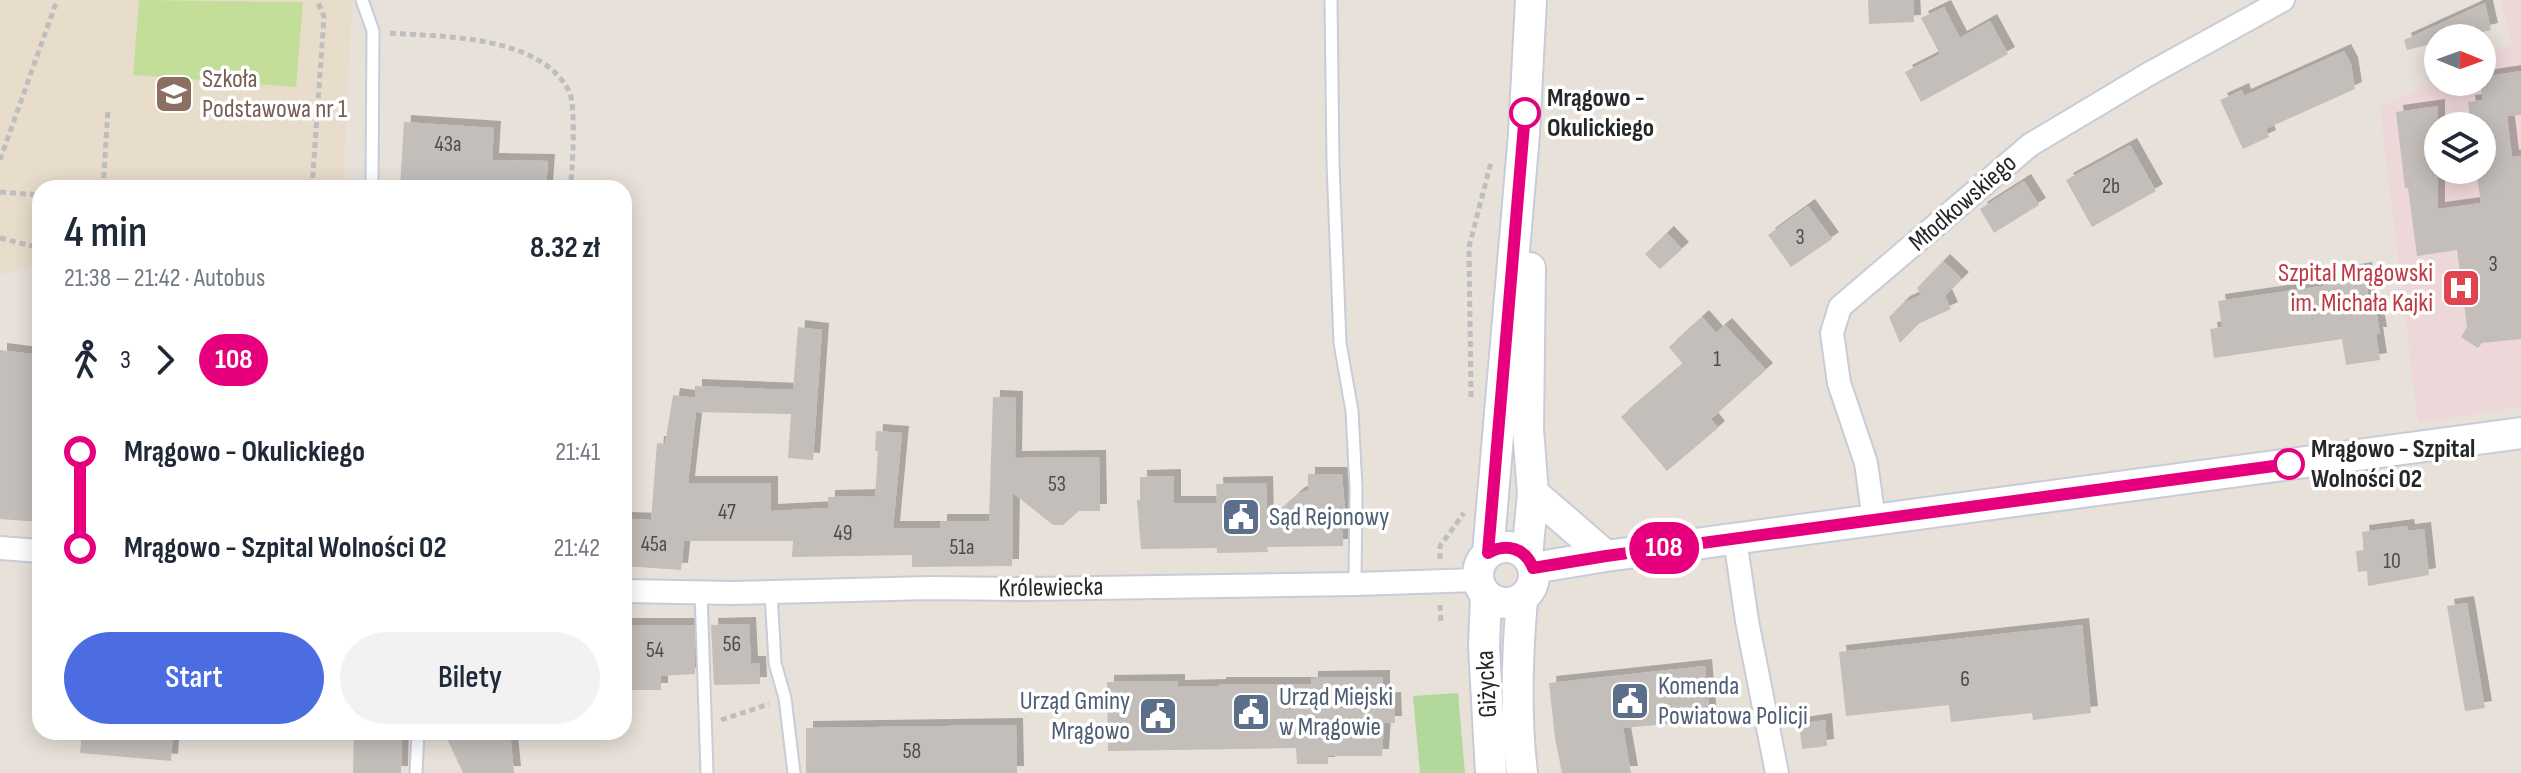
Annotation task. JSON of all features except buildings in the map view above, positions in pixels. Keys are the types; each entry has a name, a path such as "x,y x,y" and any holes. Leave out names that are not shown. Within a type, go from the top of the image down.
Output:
{"street":[{"path":"1531,0 1524,134 1530,279 1528,429 1533,493 1530,562 1532,585 1522,599 1507,604 1478,585 1495,548 1512,547 1530,562 1606,556 2521,433"},
{"name":"Młodkowskiego","path":"1874,520 1866,463 1839,383 1832,333 1840,307 2030,145 2147,75 2283,0"},
{"name":"Giżycka","path":"1491,773 1478,585 1524,134"},
{"path":"1533,493 1606,556"},
{"path":"1735,539 1747,621 1777,773"},
{"path":"0,548 32,550"},
{"name":"Królewiecka","path":"632,591 1478,585"},
{"name":"Giżycka","path":"1522,599 1518,658 1522,773"}],"lane":[{"path":"362,0 373,31 372,180"},
{"path":"1331,0 1340,343 1352,411 1356,488 1355,584"},
{"path":"701,592 707,773"},
{"path":"771,592 775,663 785,698 794,773"},
{"path":"416,773 418,740"}],"path":[{"path":"0,160 57,0"},
{"path":"313,180 324,17 317,0"},
{"path":"373,31 489,41 548,65 571,93 572,180"},
{"path":"104,180 108,110"},
{"path":"0,192 32,194"},
{"path":"0,238 32,246"},
{"path":"1440,546 1462,514"},
{"path":"705,726 785,698"}],"shaded area":[{"name":"Szkoła Podstawowa nr 1","path":"0,0 352,0 343,180 32,180 32,267 0,274"},
{"name":"Szpital Mrągowski im. Michała Kajki","path":"2501,0 2521,0 2521,407 2418,423 2380,107 2424,86 2424,96 2496,96 2496,51 2512,44"}],"green space":[{"path":"139,0 303,2 296,87 133,75"},
{"path":"1458,693 1465,773 1420,773 1413,696"}],"bus line":[{"name":"108","path":"1525,113 1488,553 1495,548 1512,547 1527,556 1533,568 2289,464"}],"place":[{"name":"Szkoła Podstawowa nr 1","path":"174,94"},
{"name":"Mrągowo - Okulickiego","path":"1525,113"},
{"name":"Szpital Mrągowski im. Michała Kajki","path":"2461,288"},
{"name":"Mrągowo - Szpital Wolności 02","path":"2289,464"},
{"name":"Sąd Rejonowy","path":"1241,517"},
{"name":"Komenda Powiatowa Policji","path":"1630,701"},
{"name":"Urząd Miejski w Mrągowie","path":"1251,712"},
{"name":"Urząd Gminy Mrągowo","path":"1158,716"}]}
